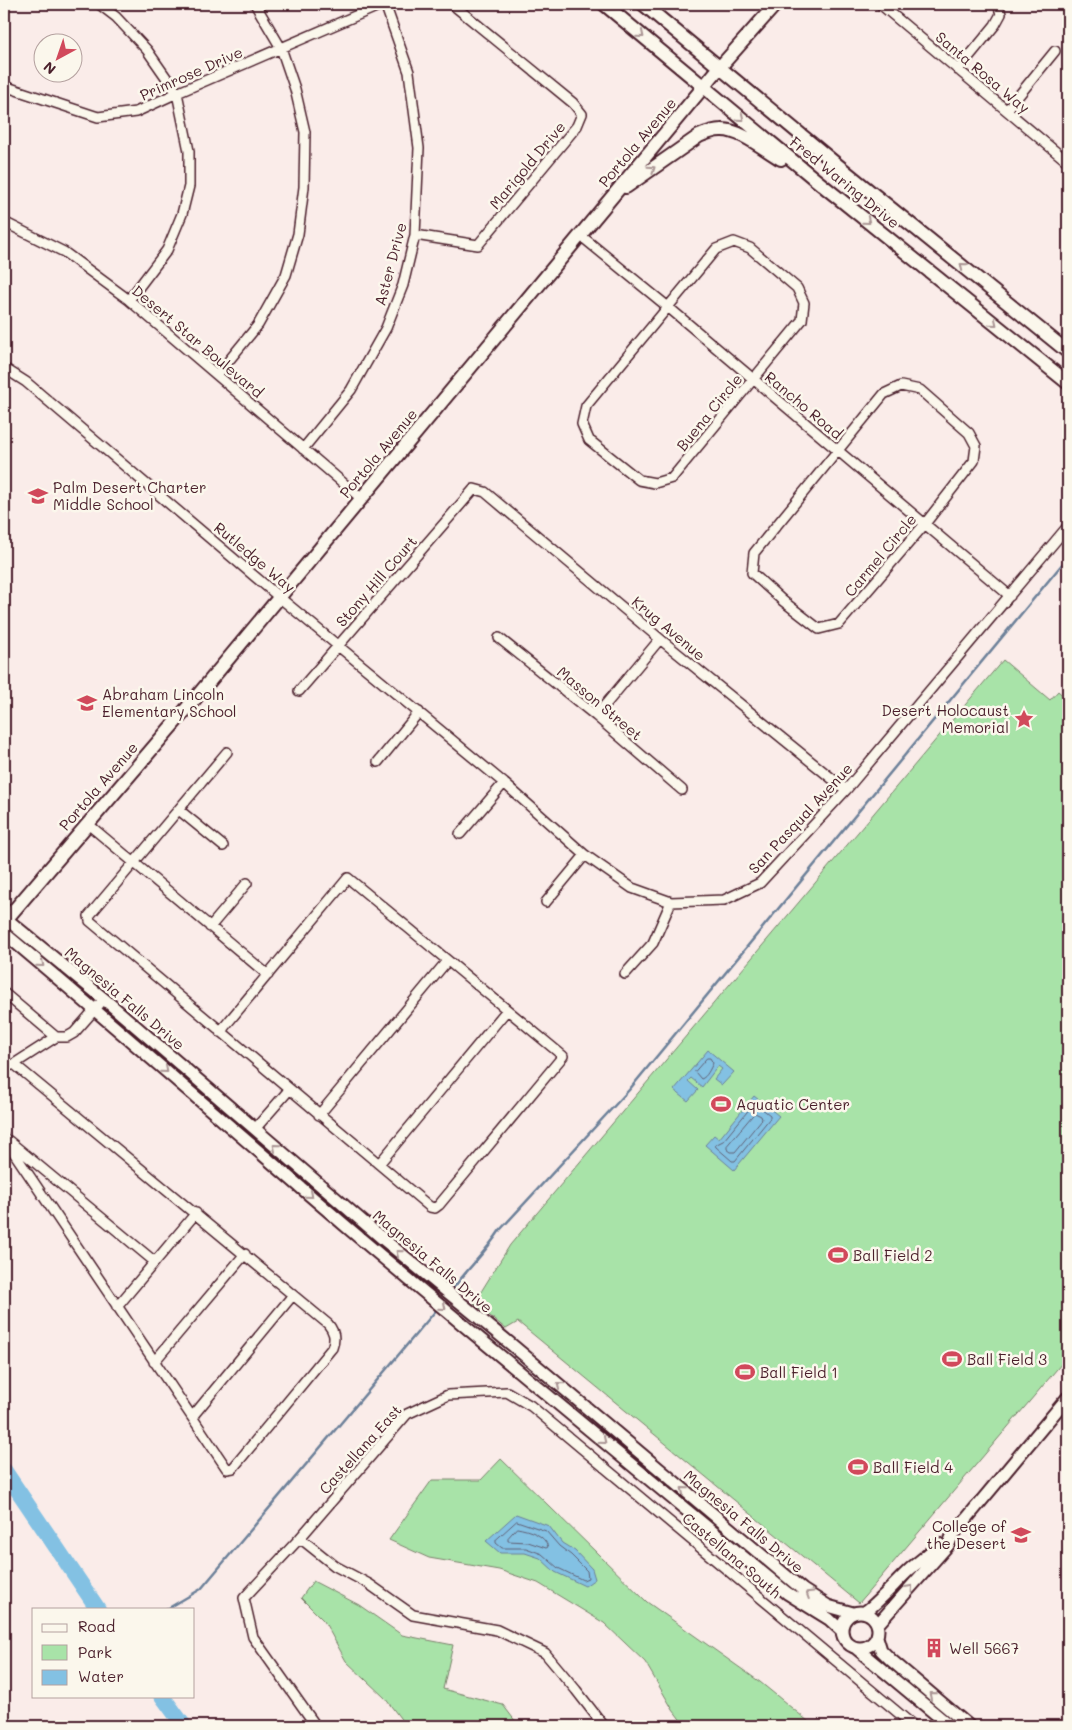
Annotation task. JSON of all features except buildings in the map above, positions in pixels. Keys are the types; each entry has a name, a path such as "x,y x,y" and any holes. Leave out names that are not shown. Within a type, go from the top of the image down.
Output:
{"main road":[{"name":"Fred Waring Drive","path":"604,4 816,180 1068,383"},
{"name":"Fred Waring Drive","path":"643,4 1068,352"},
{"name":"Portola Avenue","path":"5,919 88,824 362,499 720,67 776,4"},
{"path":"612,198 698,136 711,131 736,132 816,180"}],"street":[{"path":"99,4 116,17 147,50 177,93 189,151 189,186 182,214 167,250 129,300"},
{"path":"217,375 258,324 286,275 298,234 304,187 305,132 295,89 281,48 255,4"},
{"name":"Primrose Drive","path":"4,86 98,117 136,112 384,4"},
{"name":"Aster Drive","path":"303,449 351,390 386,328 403,285 415,235 419,186 419,148 409,72 384,4"},
{"name":"Marigold Drive","path":"415,235 478,245 555,154 577,126 582,114 573,103 452,4"},
{"name":"Santa Rosa Way","path":"880,4 1068,162"},
{"path":"958,70 995,25 1001,14 998,4"},
{"path":"1007,110 1055,51"},
{"name":"Desert Star Boulevard","path":"4,222 64,252 129,300 362,499"},
{"name":"Rancho Road","path":"580,235 1010,596"},
{"name":"Buena Circle","path":"734,242 750,248 797,288 804,303 802,320 753,380 672,478 655,484 638,480 589,440 582,424 586,406 668,307 716,249 734,242"},
{"name":"Rutledge Way","path":"4,368 26,382 279,597 487,770"},
{"name":"Carmel Circle","path":"901,386 920,390 970,433 976,446 974,461 924,525 839,624 819,629 783,601 752,573 754,553 837,451 884,394 901,386"},
{"name":"Krug Avenue","path":"474,489 485,492 660,639 846,790"},
{"name":"Stony Hill Court","path":"299,691 474,489"},
{"name":"San Pasqual Avenue","path":"487,770 584,855 632,888 672,902 724,900 760,883 846,790 1068,526"},
{"name":"Masson Street","path":"499,638 596,716 682,790"},
{"path":"596,716 660,639"},
{"path":"378,762 419,712"},
{"path":"220,1032 348,878 563,1056 435,1208 430,1207 288,1090 220,1032 90,921 90,916 227,752"},
{"path":"460,834 504,783"},
{"path":"179,810 223,846"},
{"path":"88,824 268,975"},
{"path":"546,902 584,855"},
{"path":"210,927 247,883"},
{"path":"625,974 653,943 672,902"},
{"name":"Magnesia Falls Drive","path":"5,919 104,999 436,1284 512,1345 803,1590 828,1606 859,1612"},
{"name":"Magnesia Falls Drive","path":"4,933 458,1319 787,1593 829,1619 842,1631"},
{"path":"319,1115 448,961"},
{"path":"4,992 56,1037"},
{"path":"4,1068 14,1064 56,1037 67,1037 74,1033 104,999"},
{"path":"378,1164 506,1010"},
{"path":"4,1137 227,1469 233,1468 332,1348 335,1341 333,1330 196,1213 14,1064"},
{"path":"255,1129 288,1090"},
{"path":"4,1137 155,1262"},
{"path":"118,1307 196,1213"},
{"path":"154,1362 245,1254"},
{"path":"192,1417 293,1295"},
{"path":"458,1319 471,1322 501,1344 512,1345"},
{"name":"Castellana East","path":"316,1726 253,1636 244,1598 300,1538 407,1414 448,1395 506,1392 531,1406"},
{"path":"878,1624 949,1544 952,1536 1068,1397"},
{"name":"Castellana South","path":"531,1406 914,1726"},
{"path":"950,1726 856,1648 846,1642 842,1631 844,1620 877,1603 910,1569 928,1556 944,1540 952,1536"},
{"path":"300,1538 335,1566 369,1584 413,1615 497,1630 544,1653 604,1726"},
{"path":"859,1612 875,1618 878,1624 877,1637 881,1650 890,1660 969,1726"},
{"path":"856,1648 869,1646 877,1637"}],"green space":[{"path":"1003,660 1050,700 1058,691 1068,700 1068,1356 859,1603 518,1322 506,1329 474,1303 510,1245"},
{"path":"501,1459 647,1602 760,1682 814,1726 685,1726 673,1710 645,1662 604,1623 538,1583 499,1570 429,1558 389,1540 432,1480 481,1480"},
{"path":"313,1581 359,1605 402,1635 453,1645 443,1689 503,1705 519,1726 406,1726 385,1698 346,1661 324,1621 301,1598"}],"water":[{"path":"708,1050 734,1072 722,1085 714,1079 722,1069 718,1066 702,1087 691,1078 688,1081 698,1090 688,1101 674,1090"},
{"path":"754,1096 779,1116 734,1170 705,1145 714,1135 719,1139"},
{"path":"516,1514 549,1526 562,1543 575,1551 592,1569 595,1579 585,1586 555,1572 540,1558 525,1553 500,1553 486,1541"}],"waterway":[{"path":"452,1290 500,1230 629,1090 1068,557"},
{"path":"169,1608 201,1589 438,1308"},
{"path":"4,1470 97,1608"},
{"path":"163,1698 184,1726"}],"place":[{"name":"Palm Desert Charter Middle School","path":"38,496"},
{"name":"Abraham Lincoln Elementary School","path":"87,703"},
{"name":"Desert Holocaust Memorial","path":"1024,719"},
{"name":"Aquatic Center","path":"721,1104"},
{"name":"Ball Field 2","path":"838,1255"},
{"name":"Ball Field 3","path":"952,1359"},
{"name":"Ball Field 1","path":"745,1372"},
{"name":"Ball Field 4","path":"858,1467"},
{"name":"College of the Desert","path":"1021,1535"},
{"name":"Well 5667","path":"934,1648"}]}
